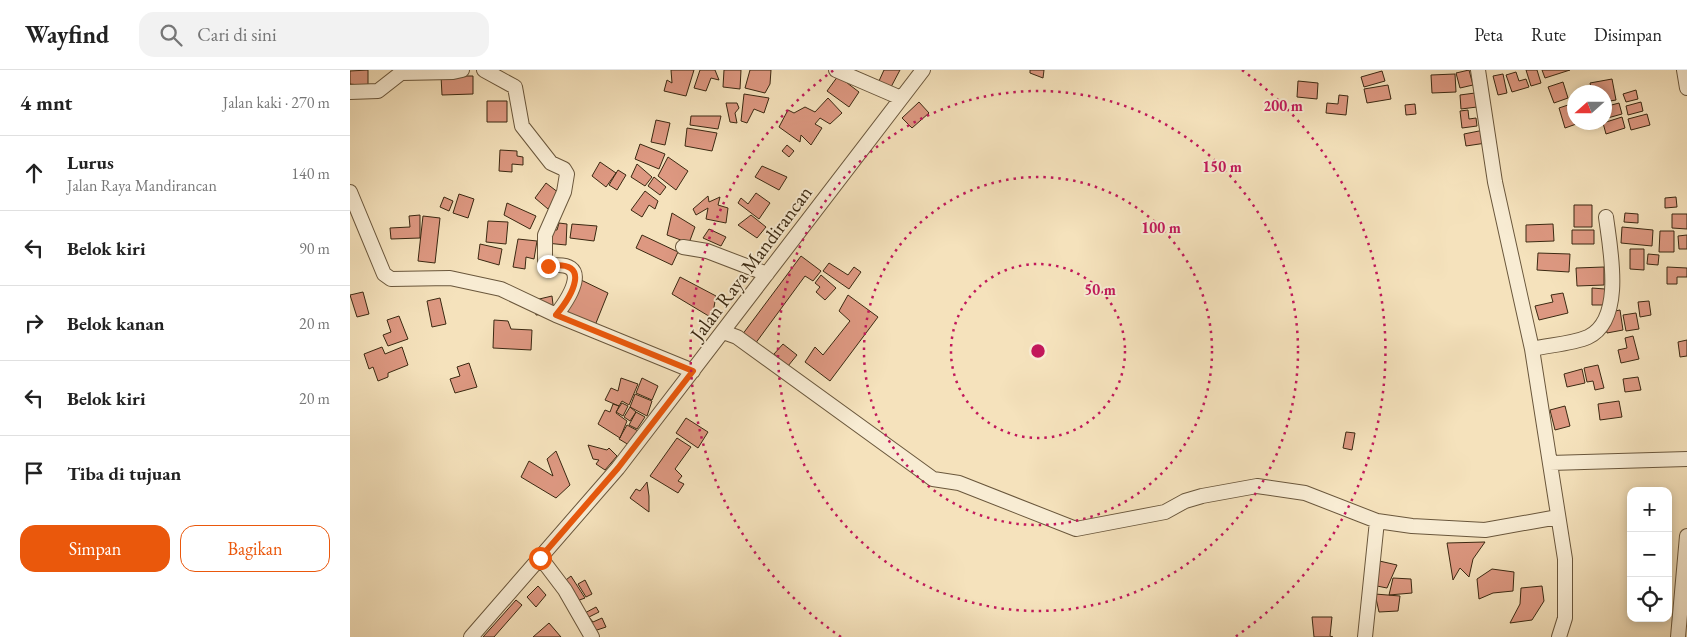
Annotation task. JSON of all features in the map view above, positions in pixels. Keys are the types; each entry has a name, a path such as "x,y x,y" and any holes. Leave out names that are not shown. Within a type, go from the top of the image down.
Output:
{"street":[{"path":"350,92 378,91 402,74 462,70"},
{"path":"484,70 515,87 522,126 551,163 564,169 567,174 564,192 545,234 545,260 548,266 561,264 568,267 573,271 576,280 571,296 556,315"},
{"path":"836,70 902,98"},
{"name":"Jalan Raya Mandirancan","path":"471,637 618,468 923,70"},
{"path":"1478,70 1496,182 1532,349 1565,559 1565,618 1559,637"},
{"path":"1684,70 1687,88"},
{"path":"350,192 384,274 391,280 450,278 501,289 556,315 693,371"},
{"path":"1532,349 1588,337 1599,329 1611,304 1613,290 1606,217"},
{"path":"683,247 707,251 767,274"},
{"path":"723,332 737,337 933,479 959,483 1071,529 1165,512 1184,501 1257,486 1305,493 1377,521 1412,526 1484,530 1558,517"},
{"path":"1550,463 1687,460"},
{"path":"1365,637 1377,521"},
{"path":"1678,637 1687,536"},
{"path":"540,558 565,590 592,637"}],"building":[{"path":"368,70 368,86 350,84 350,71"},
{"path":"671,70 694,70 686,96 664,91 667,80 672,83"},
{"path":"700,70 715,70 719,80 711,78 706,91 694,88"},
{"path":"724,70 741,70 740,89 723,87"},
{"path":"750,70 771,70 770,84 765,93 745,88"},
{"path":"884,70 900,70 891,87 879,81"},
{"path":"1030,70 1044,70 1043,78 1030,73"},
{"path":"1469,70 1473,85 1460,88 1456,73"},
{"path":"1526,70 1537,70 1541,83 1531,86"},
{"path":"1542,70 1570,70 1545,78"},
{"path":"1382,71 1385,81 1364,87 1361,77"},
{"path":"1516,72 1519,81 1526,79 1529,87 1512,92 1506,75"},
{"path":"1455,74 1456,92 1432,93 1431,75"},
{"path":"1503,74 1507,93 1498,95 1493,76"},
{"path":"441,76 473,76 473,94 442,95"},
{"path":"838,76 859,92 849,107 827,91"},
{"path":"1612,79 1616,100 1612,101 1612,85 1590,85 1590,83"},
{"path":"1298,81 1318,83 1317,99 1297,97"},
{"path":"1563,82 1567,98 1554,103 1548,87"},
{"path":"1388,85 1391,99 1367,103 1364,89"},
{"path":"1636,90 1638,99 1626,102 1623,94"},
{"path":"1475,93 1477,107 1461,109 1460,95"},
{"path":"744,94 769,98 764,113 754,109 747,123 741,121"},
{"path":"1339,95 1348,96 1346,115 1326,113 1327,103 1338,104"},
{"path":"828,98 842,113 830,124 820,118 815,124 822,128 811,145 801,135 800,142 779,127 788,110 794,113 805,107 815,112"},
{"path":"487,101 507,101 507,122 487,122"},
{"path":"919,102 929,113 912,128 902,118"},
{"path":"1641,102 1643,111 1628,115 1626,106"},
{"path":"726,103 737,103 739,108 735,113 737,123 730,122"},
{"path":"1619,103 1622,114 1612,117 1612,105"},
{"path":"1415,104 1416,114 1406,115 1405,105"},
{"path":"1567,105 1567,127 1565,128 1559,108"},
{"path":"1468,110 1469,119 1476,118 1477,126 1462,128 1460,111"},
{"path":"1647,114 1650,125 1631,130 1628,119"},
{"path":"691,116 721,116 718,129 690,125"},
{"path":"1622,117 1625,128 1606,134 1605,130 1612,130 1612,120"},
{"path":"656,120 670,123 665,145 651,142"},
{"path":"687,128 717,133 712,151 685,146"},
{"path":"1484,130 1486,143 1466,146 1464,134"},
{"path":"640,144 665,154 659,169 635,159"},
{"path":"787,145 794,151 789,157 782,151"},
{"path":"500,150 517,151 517,156 523,157 523,165 512,164 512,172 499,171"},
{"path":"668,157 688,171 676,190 658,176"},
{"path":"600,162 616,173 606,187 592,176"},
{"path":"637,164 652,177 645,186 631,177"},
{"path":"762,166 787,177 779,190 755,177"},
{"path":"618,170 626,175 617,190 609,185"},
{"path":"654,177 666,187 660,195 648,186"},
{"path":"546,183 559,193 548,209 535,198"},
{"path":"645,191 658,201 655,209 649,205 642,217 631,210"},
{"path":"756,193 770,203 759,219 738,203 741,198 748,204"},
{"path":"459,194 474,199 468,218 453,213"},
{"path":"708,196 709,202 720,197 718,205 728,208 726,223 706,219 708,208 696,215 693,209"},
{"path":"444,197 453,201 449,211 440,207"},
{"path":"1676,197 1677,207 1665,208 1665,198"},
{"path":"507,203 536,216 530,229 504,215"},
{"path":"1574,205 1592,205 1592,227 1574,227"},
{"path":"672,213 695,227 689,243 667,235"},
{"path":"1625,213 1638,214 1638,223 1624,222"},
{"path":"1672,214 1687,214 1687,229 1672,228"},
{"path":"420,215 420,238 391,239 390,228 410,227 409,216"},
{"path":"751,215 766,227 757,238 738,225"},
{"path":"423,216 440,218 435,263 418,261"},
{"path":"488,221 508,222 506,244 486,242"},
{"path":"559,223 567,224 566,245 546,243 551,230 557,230"},
{"path":"572,224 597,226 594,241 570,238"},
{"path":"1553,224 1554,241 1526,242 1526,225"},
{"path":"1622,227 1653,230 1652,246 1621,243"},
{"path":"709,229 726,237 721,246 703,238"},
{"path":"1572,230 1594,230 1594,244 1572,244"},
{"path":"1660,231 1674,231 1674,252 1659,252"},
{"path":"642,235 678,252 672,265 636,248"},
{"path":"1687,235 1687,249 1679,249 1678,236"},
{"path":"518,239 537,241 534,259 526,257 525,269 513,267"},
{"path":"480,244 502,249 499,265 478,259"},
{"path":"1630,249 1644,249 1644,270 1630,269"},
{"path":"1538,253 1570,254 1569,272 1537,270"},
{"path":"1648,254 1659,255 1658,265 1647,264"},
{"path":"801,256 821,271 813,281 805,276 755,344 742,335"},
{"path":"829,263 848,275 854,267 861,272 849,289 823,271"},
{"path":"1604,267 1604,285 1577,286 1576,268"},
{"path":"1667,267 1687,268 1687,277 1677,277 1677,284 1667,284"},
{"path":"821,275 836,288 825,300 816,292 820,287 815,283"},
{"path":"680,277 716,296 712,318 672,294"},
{"path":"579,279 608,293 594,328 567,314"},
{"path":"1592,288 1605,289 1605,305 1592,305"},
{"path":"363,292 369,314 357,317 350,295"},
{"path":"1563,293 1568,313 1539,320 1535,306 1553,302 1551,295"},
{"path":"848,295 878,317 830,381 805,362 815,347 823,355 850,321 839,311"},
{"path":"552,296 554,313 536,315 535,300"},
{"path":"440,298 446,324 432,327 427,301"},
{"path":"1649,301 1651,315 1640,317 1638,302"},
{"path":"1620,310 1623,330 1607,333 1605,322 1610,312"},
{"path":"1636,313 1639,329 1626,331 1623,315"},
{"path":"399,316 408,339 388,346 383,335 391,332 387,320"},
{"path":"494,320 508,321 511,329 532,330 531,350 493,348"},
{"path":"1633,336 1639,359 1621,363 1618,350 1627,348 1625,338"},
{"path":"1687,340 1687,356 1680,357 1678,342"},
{"path":"783,344 797,355 788,366 774,354"},
{"path":"382,347 385,354 402,347 408,365 388,373 388,377 378,381 373,367 369,369 364,354"},
{"path":"469,363 477,387 455,393 450,379 460,376 457,367"},
{"path":"1598,365 1604,388 1595,390 1593,381 1587,382 1584,368"},
{"path":"1582,369 1585,383 1567,387 1564,374"},
{"path":"1638,377 1641,390 1625,392 1623,379"},
{"path":"621,378 638,384 629,405 622,401 619,406 605,400 611,388 618,391"},
{"path":"642,378 658,386 652,400 636,393"},
{"path":"635,394 652,401 647,416 630,407"},
{"path":"1619,401 1622,417 1600,420 1598,404"},
{"path":"622,403 628,406 623,416 616,412"},
{"path":"613,404 619,406 616,413 627,421 620,438 598,424 605,410 610,412"},
{"path":"1565,406 1570,426 1555,430 1550,410"},
{"path":"630,407 636,412 630,421 624,417"},
{"path":"636,412 645,417 637,429 629,425"},
{"path":"686,418 708,432 698,448 676,433"},
{"path":"627,425 640,432 629,445 619,439"},
{"path":"1346,432 1355,433 1352,450 1343,448"},
{"path":"677,438 691,447 675,469 682,476 678,481 684,484 678,493 650,476"},
{"path":"588,445 607,450 609,448 617,456 605,470 596,464 599,460 593,459"},
{"path":"556,451 570,485 556,498 521,477 529,461 553,476 547,459"},
{"path":"647,482 649,512 630,498 636,489 640,491"},
{"path":"1485,542 1473,559 1469,577 1460,568 1453,580 1447,543"},
{"path":"1375,560 1397,565 1387,588 1377,586"},
{"path":"1492,569 1514,572 1513,591 1493,593 1479,599 1477,579"},
{"path":"571,576 585,598 574,602 562,583"},
{"path":"1393,578 1411,579 1412,593 1389,595"},
{"path":"585,580 592,594 586,597 578,584"},
{"path":"538,586 546,595 536,607 527,597"},
{"path":"1542,586 1544,601 1532,620 1510,623 1520,604 1521,588"},
{"path":"1375,594 1400,596 1398,611 1379,612"},
{"path":"516,600 522,605 494,637 483,637"},
{"path":"596,607 599,612 589,617 593,622 602,618 606,627 594,631 583,614"},
{"path":"1312,617 1332,617 1330,636 1333,637 1314,637"},
{"path":"549,623 561,637 533,637"}],"route":[{"path":"540,558 618,468 693,371 556,315 571,296 576,280 573,271 568,267 561,264 548,266"}]}
